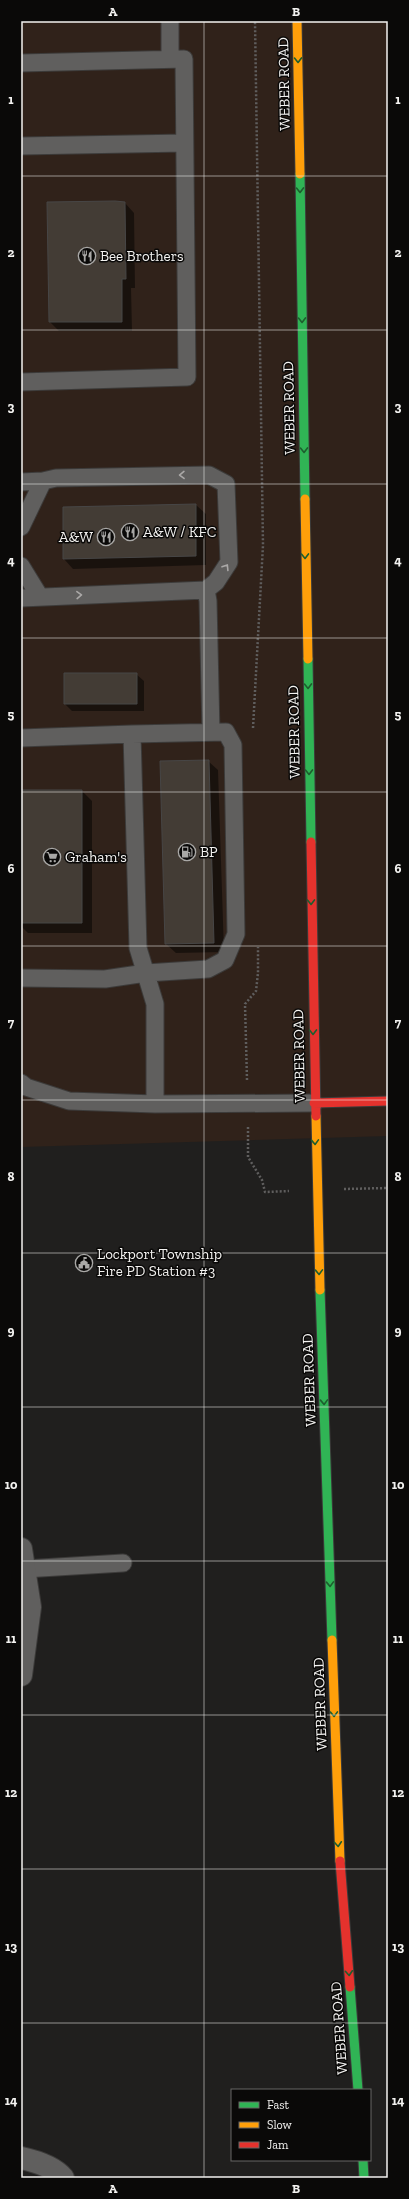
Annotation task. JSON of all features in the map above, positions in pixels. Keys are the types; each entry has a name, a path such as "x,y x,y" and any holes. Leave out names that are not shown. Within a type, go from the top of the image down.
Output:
{"main road":[{"name":"WEBER ROAD","path":"297,21 314,1103 338,1837 358,2089"},
{"path":"314,1103 388,1101"},
{"path":"363,2161 364,2178"}],"street":[{"path":"21,1675 30,1607 22,1559"},
{"path":"21,2158 33,2160 59,2173 62,2178"}],"lane":[{"path":"170,21 170,58"},
{"path":"21,63 184,58 187,377 21,382"},
{"path":"21,146 184,143"},
{"path":"21,482 43,481 56,478 209,475 226,484 229,562 216,582 206,590 21,598"},
{"path":"21,527 43,481"},
{"path":"21,566 40,597"},
{"path":"206,590 208,601 211,732"},
{"path":"21,738 226,732 233,745 236,934 225,960 208,969 146,973 105,979 21,978"},
{"path":"132,734 138,948 155,1004 155,1104"},
{"path":"21,1083 26,1087 70,1101 155,1104 314,1103"},
{"path":"22,1559 124,1563"}],"path":[{"path":"253,729 263,545 255,21"},
{"path":"247,1103 245,1004 256,991 258,973 258,943"}],"shaded area":[{"path":"21,21 388,21 388,1136 21,1147"}],"building":[{"name":"Bee Brothers","path":"47,202 125,202 126,279 122,279 122,322 49,322"},
{"name":"A&W / KFC","path":"196,504 196,556 63,559 63,507"},
{"path":"64,673 137,673 137,704 64,704"},
{"name":"BP","path":"209,760 214,943 165,944 160,761"},
{"name":"Graham's","path":"21,790 82,790 82,923 21,923"}],"traffic: fast":[{"path":"300,174 305,499"},
{"path":"308,659 311,842"},
{"path":"320,1290 332,1640"},
{"path":"350,1987 358,2089"},
{"path":"363,2161 364,2178"}],"traffic: slow":[{"path":"297,21 300,174"},
{"path":"305,499 308,659"},
{"path":"316,1116 320,1290"},
{"path":"332,1640 340,1861"}],"traffic: jam":[{"path":"311,842 316,1116"},
{"path":"314,1103 388,1101"},
{"path":"340,1861 350,1987"}],"place":[{"name":"Bee Brothers","path":"87,256"},
{"name":"A&W / KFC","path":"130,532"},
{"name":"A&W","path":"106,537"},
{"name":"BP","path":"187,852"},
{"name":"Graham's","path":"52,857"},
{"name":"Lockport Township Fire PD Station #3","path":"84,1263"}]}
